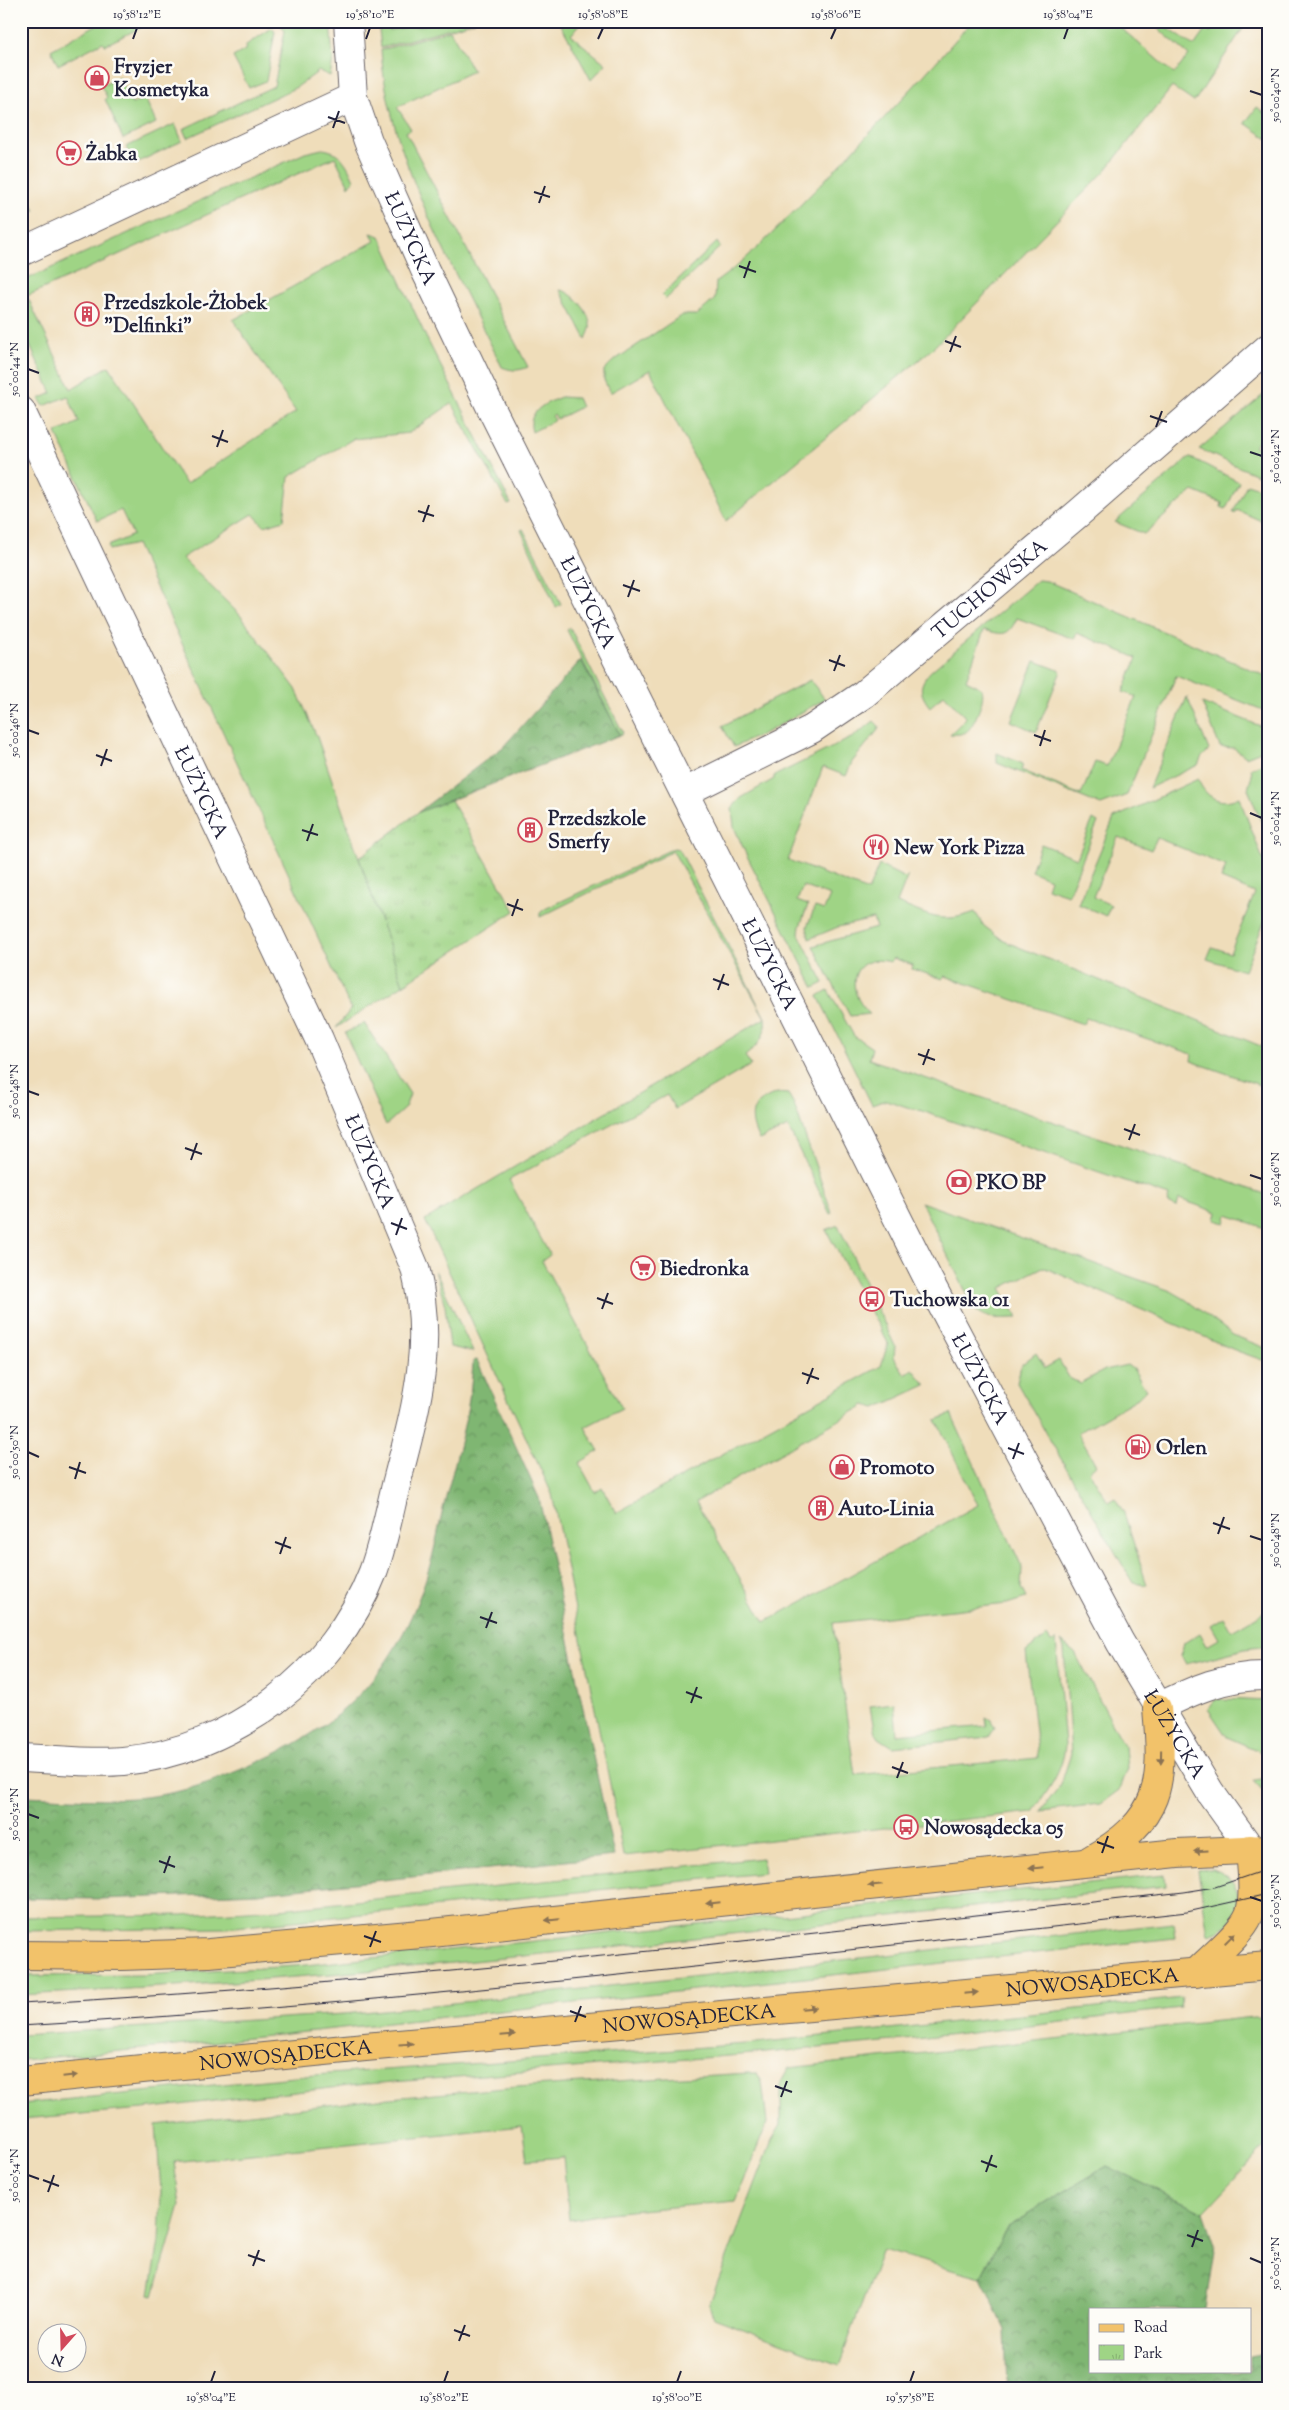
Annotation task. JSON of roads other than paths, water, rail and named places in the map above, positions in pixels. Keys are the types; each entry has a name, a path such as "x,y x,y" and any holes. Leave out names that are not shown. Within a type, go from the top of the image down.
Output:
{"main road":[{"path":"1085,1863 1113,1847 1134,1829 1146,1815 1153,1801 1160,1780 1161,1755 1158,1708"},
{"path":"21,1955 121,1956 209,1953 432,1933 1177,1853 1259,1849 1249,1914 1240,1929 1196,1972"},
{"name":"NOWOSĄDECKA","path":"21,2081 365,2047 1268,1966"}],"street":[{"name":"ŁUŻYCKA","path":"348,21 353,97 368,141 487,401 928,1279 1120,1642 1210,1792 1259,1849 1268,1873"},
{"path":"21,252 353,97"},
{"name":"TUCHOWSKA","path":"685,792 812,729 864,694 1080,512 1268,348"},
{"name":"ŁUŻYCKA","path":"21,411 319,1039 415,1268 423,1298 425,1333 423,1368 408,1441 373,1571 354,1612 327,1652 285,1692 228,1731 181,1751 123,1761 21,1758"},
{"path":"1158,1708 1207,1684 1224,1680 1268,1676"}],"tram line":[{"path":"21,2004 312,1984 603,1956 1184,1892 1215,1887 1268,1869"},
{"path":"21,2026 313,2005 750,1961 1187,1912 1268,1894"}],"place":[{"name":"Fryzjer Kosmetyka","path":"97,78"},
{"name":"Żabka","path":"69,153"},
{"name":"Przedszkole-Żłobek \"Delfinki\"","path":"87,314"},
{"name":"Przedszkole Smerfy","path":"530,830"},
{"name":"New York Pizza","path":"876,847"},
{"name":"PKO BP","path":"959,1182"},
{"name":"Biedronka","path":"643,1268"},
{"name":"Tuchowska 01","path":"872,1299"},
{"name":"Orlen","path":"1138,1447"},
{"name":"Promoto","path":"842,1467"},
{"name":"Auto-Linia","path":"821,1508"},
{"name":"Nowosądecka 05","path":"906,1827"}]}
